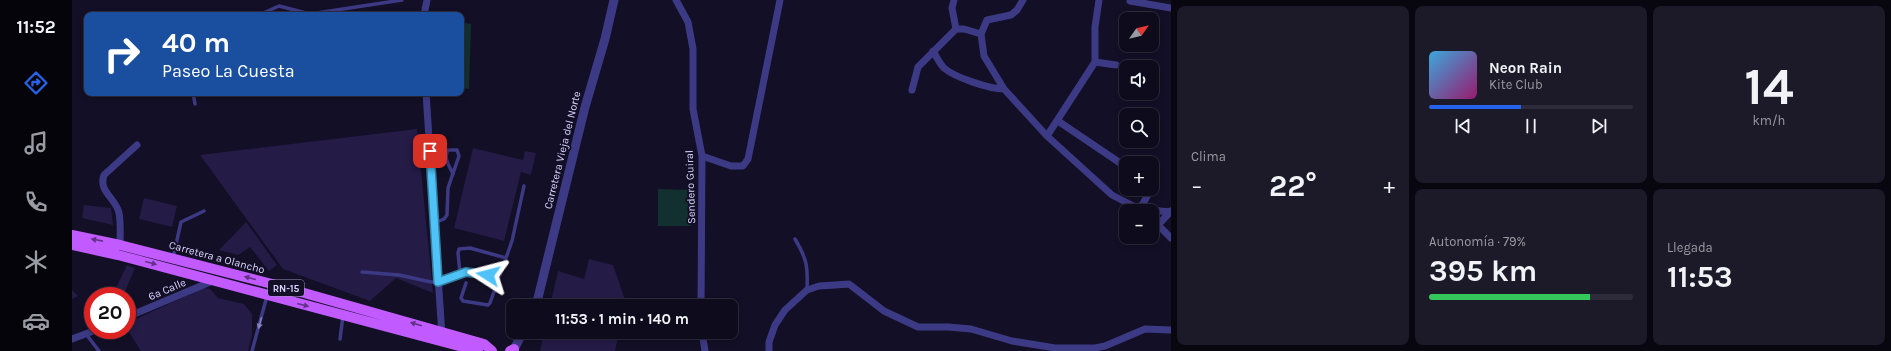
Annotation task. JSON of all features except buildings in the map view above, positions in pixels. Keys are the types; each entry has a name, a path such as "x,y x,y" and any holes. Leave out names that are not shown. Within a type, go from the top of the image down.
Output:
{"main road":[{"name":"Carretera a Olancho","path":"73,240 120,245 173,258 442,337 478,351"},
{"name":"Carretera a Olancho","path":"73,240 118,255 267,295 442,337 484,344 492,351"}],"street":[{"path":"425,12 427,0"},
{"name":"Carretera Vieja del Norte","path":"538,299 585,107 605,38 614,0"},
{"name":"Sendero Guiral","path":"676,0 688,22 693,49 693,109 702,156 701,299"},
{"path":"702,156 731,166 743,166 748,159 780,0"},
{"path":"954,0 952,8 956,29"},
{"path":"1023,0 1017,10 1011,15 987,20 980,34 984,56 1004,89 1047,136 1112,195 1130,204"},
{"path":"1047,136 1095,62 1095,27 1099,0"},
{"path":"1130,1 1171,8"},
{"path":"912,90 918,67 956,29 964,29 980,34"},
{"path":"933,51 944,68 974,83 994,89 1004,89"},
{"path":"1095,62 1116,65"},
{"path":"426,96 442,337"},
{"path":"1058,121 1119,162"},
{"path":"120,245 119,214 117,208 102,187 101,182 104,175 137,144"},
{"path":"1159,211 1171,212"},
{"path":"1159,224 1171,212"},
{"path":"1159,226 1171,238"},
{"name":"6a Calle","path":"136,313 215,280"},
{"path":"769,351 769,342 775,325 785,310 807,290 818,286 849,284 884,311 918,327 971,329 1012,341 1055,348 1095,348 1105,346 1145,329 1171,330"},
{"path":"72,339 84,335"},
{"path":"512,350 519,339"},
{"path":"703,339 705,351"}],"lane":[{"path":"323,12 402,0"},
{"path":"265,12 278,6 302,12"},
{"path":"194,96 195,104"},
{"path":"434,223 444,219 447,215 448,188 453,174 459,156 457,150 452,149 448,150 446,153 446,160 453,174"},
{"path":"466,283 461,298 463,300 488,305 490,303 512,241 524,186"},
{"path":"173,258 181,222 204,211"},
{"path":"795,239 807,262 807,290"},
{"path":"460,273 458,253 460,249 470,248 506,258"},
{"path":"362,272 399,275 431,282 438,282 466,272 499,277"},
{"path":"252,351 267,295"},
{"path":"340,339 343,314"},
{"path":"90,339 99,351"}],"green space":[{"path":"464,23 471,24 469,89 464,88"},
{"path":"658,189 691,190 691,226 658,226"}],"route":[{"path":"430,151 438,282 454,275 466,272 488,275"}]}
